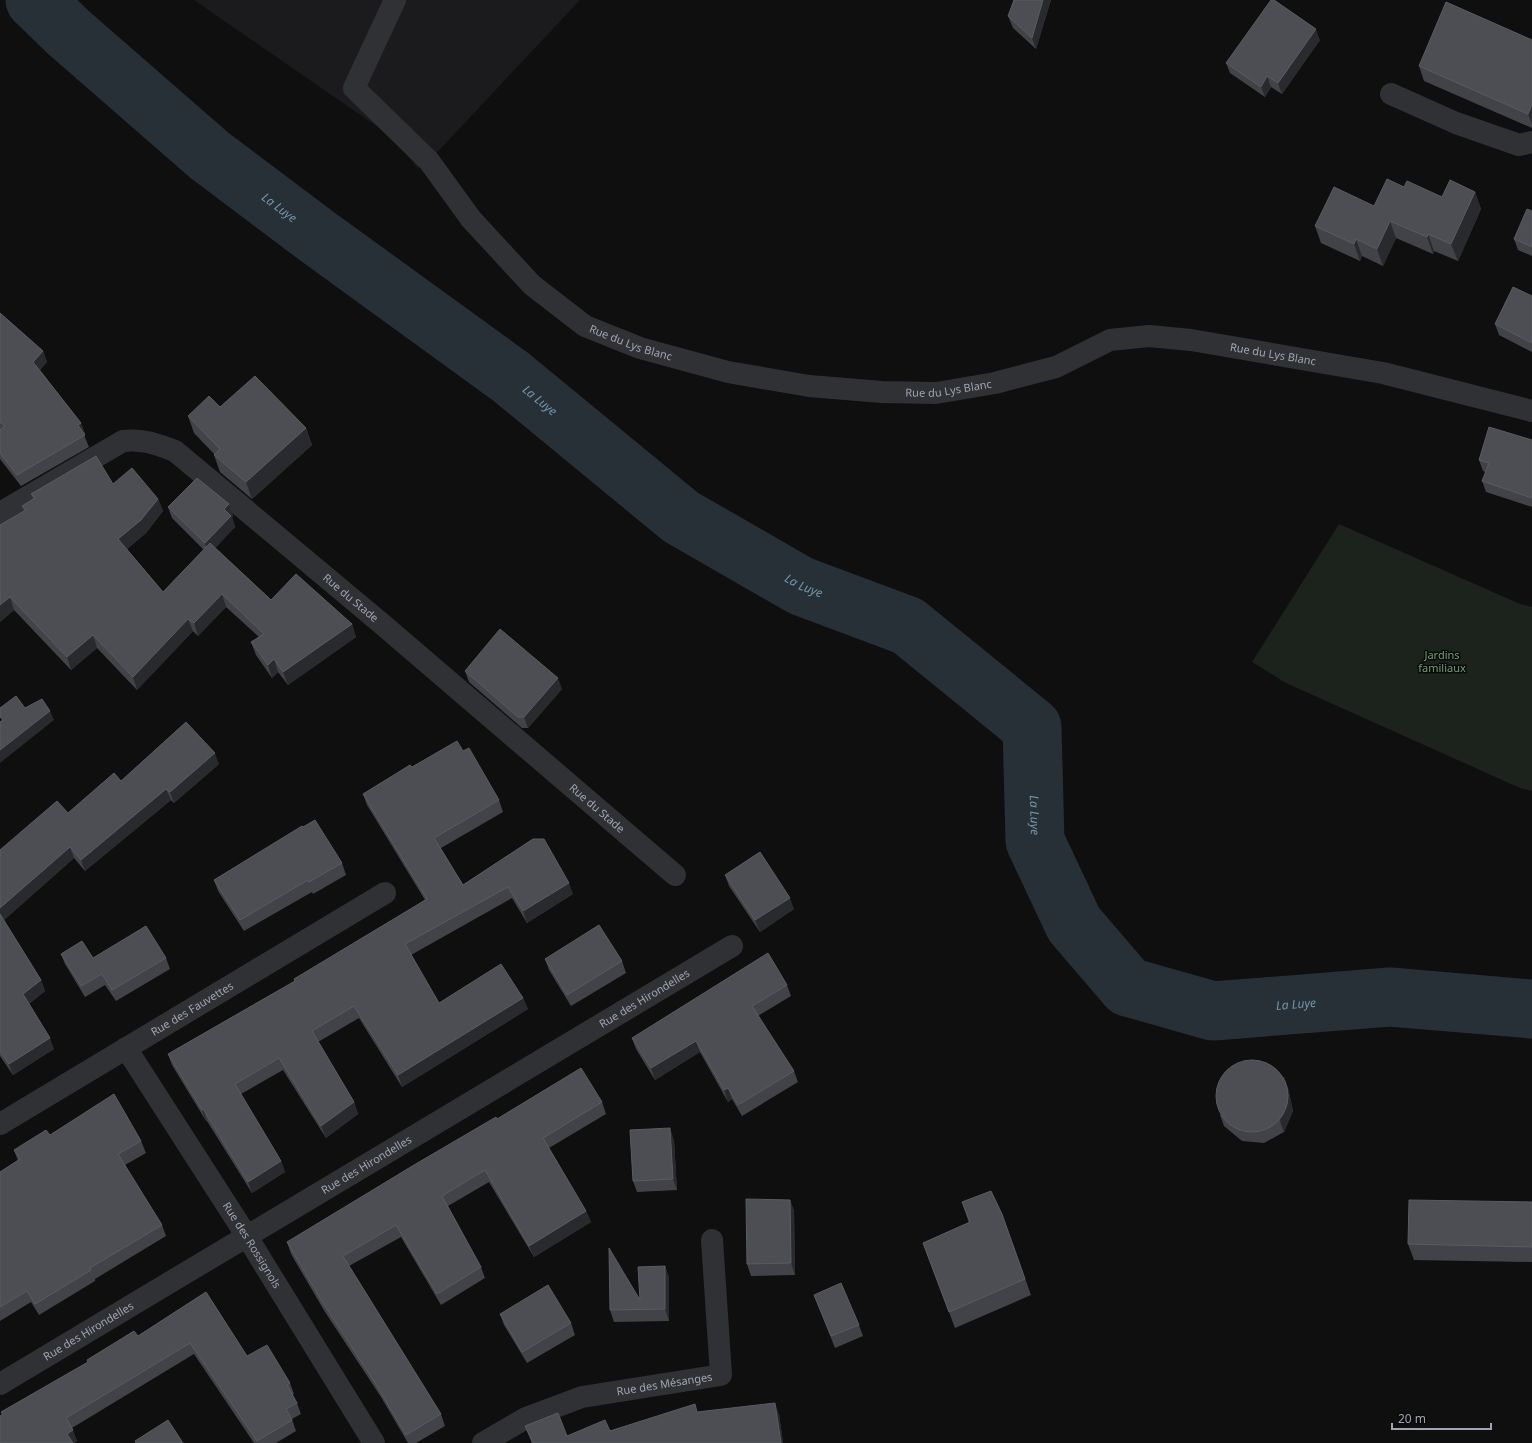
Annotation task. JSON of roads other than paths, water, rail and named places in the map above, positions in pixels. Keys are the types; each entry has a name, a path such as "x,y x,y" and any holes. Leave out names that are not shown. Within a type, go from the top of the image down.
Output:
{"street":[{"name":"Rue du Lys Blanc","path":"395,0 354,88 429,161 471,219 532,285 585,326 640,348 728,372 809,386 882,392 936,393 995,383 1056,367 1110,340 1149,336 1191,340 1383,373 1532,411"},
{"path":"1391,94 1456,123 1519,145 1532,142"},
{"name":"Rue du Stade","path":"0,514 123,441 138,440 154,443 175,451 382,624 675,875"},
{"name":"Rue des Fauvettes","path":"0,1124 385,893"},
{"name":"Rue des Hirondelles","path":"0,1384 246,1235 732,946"},
{"name":"Rue des Rossignols","path":"126,1048 246,1235 374,1443"},
{"name":"Rue des Mésanges","path":"483,1443 526,1418 582,1397 721,1375 712,1240"}],"waterway":[{"name":"La Luye","path":"35,0 68,32 209,155 318,237 511,377 681,517 801,586 908,626 1032,727 1035,841 1074,924 1128,987 1213,1011 1390,997 1532,1009"}],"park label":[{"name":"Jardins familiaux","path":"1442,661"}]}
